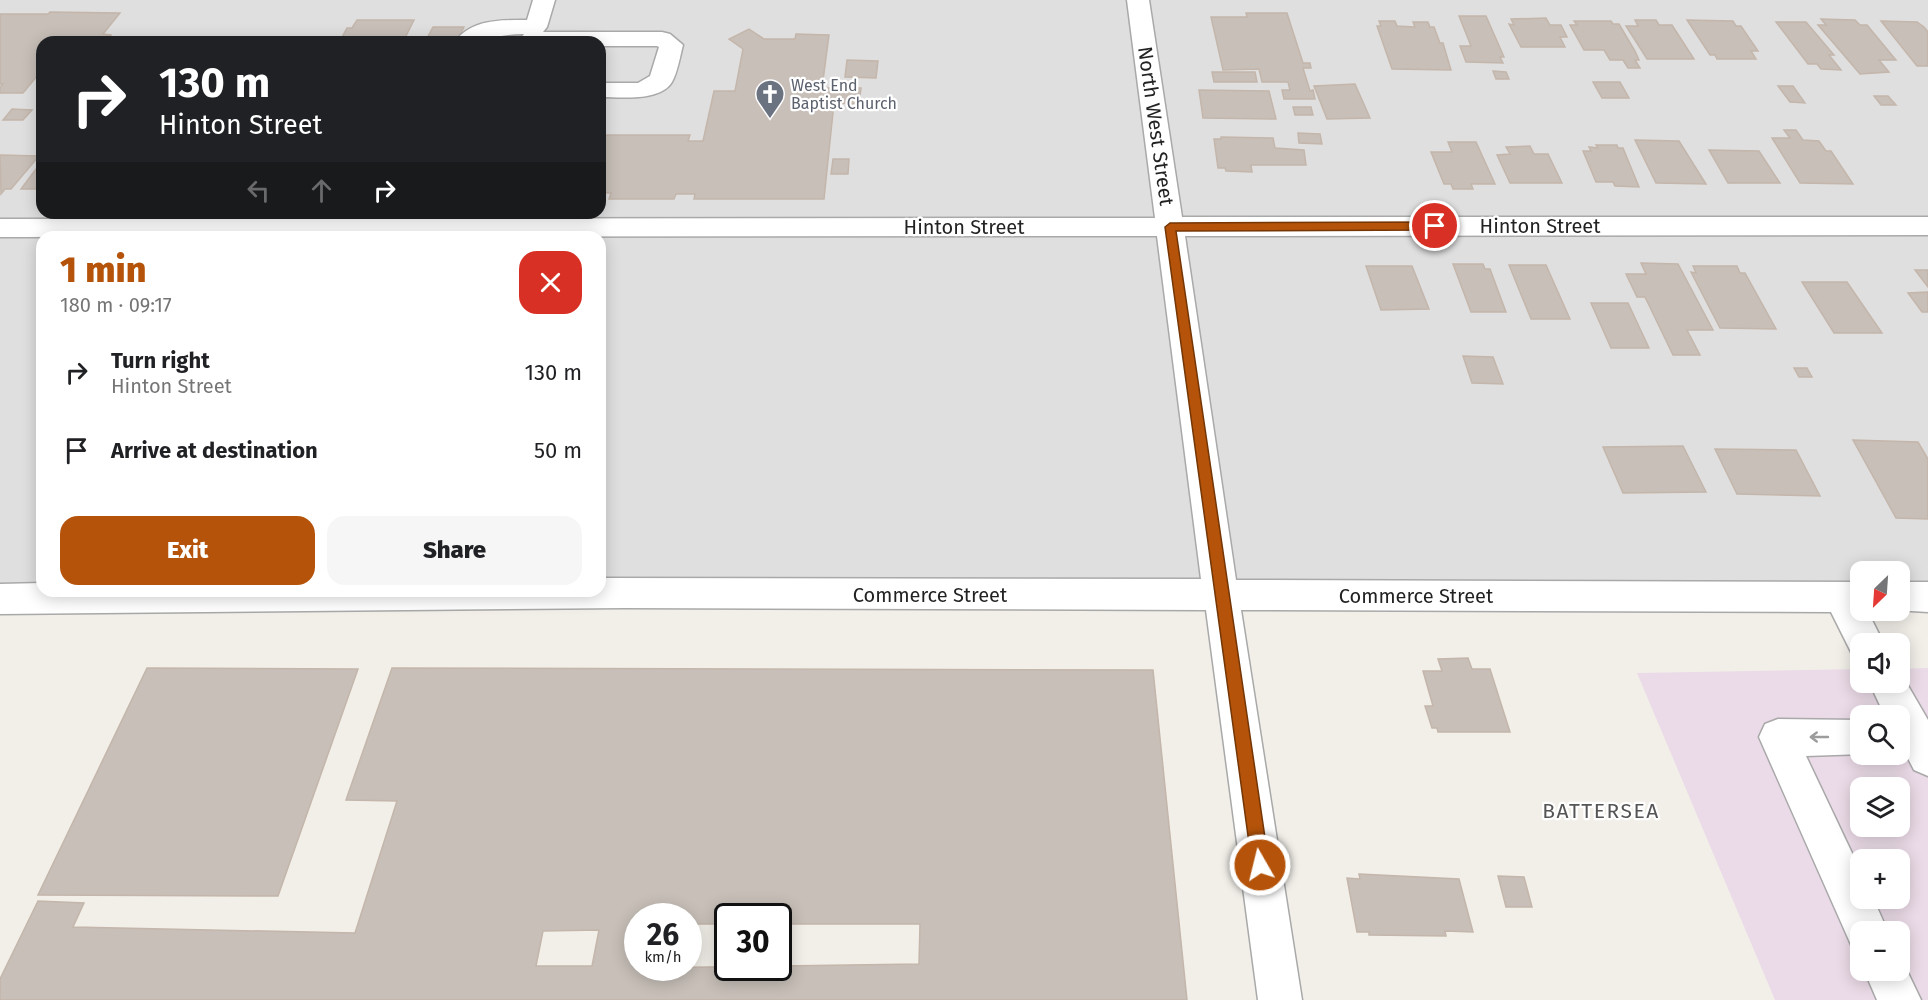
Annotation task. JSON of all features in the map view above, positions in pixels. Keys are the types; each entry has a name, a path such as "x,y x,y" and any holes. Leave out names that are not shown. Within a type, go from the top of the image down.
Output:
{"street":[{"path":"473,36 488,29 533,36 544,0"},
{"name":"North West Street","path":"1138,0 1280,1000"},
{"path":"606,38 662,39 672,45 661,80 642,90 606,90"},
{"name":"Hinton Street","path":"0,228 371,220 1170,227 1928,226"},
{"name":"Commerce Street","path":"606,593 1850,597"},
{"name":"Commerce Street","path":"0,599 208,597"},
{"path":"1910,597 1928,597"},
{"path":"1892,693 1915,744"},
{"path":"1850,738 1778,737 1863,921"},
{"path":"1890,981 1899,1000"}],"shaded area":[{"path":"0,0 1928,0 1928,597 1910,597 1910,561 1850,561 1850,597 0,602"},
{"path":"1928,668 1928,1000 1775,1000 1637,673 1850,669 1850,693 1910,693 1910,669"}],"building":[{"path":"50,12 120,13 103,34 110,36 36,36 36,77 23,93 0,93 0,87 3,84 0,84 0,14 48,14"},
{"path":"1246,13 1287,13 1303,63 1310,63 1311,68 1303,68 1315,99 1284,99 1282,90 1290,90 1288,82 1262,82 1259,69 1223,70 1211,17 1247,17"},
{"path":"1459,16 1486,16 1504,57 1500,57 1503,63 1466,62 1460,46 1471,46"},
{"path":"1546,18 1550,25 1561,25 1567,37 1560,37 1565,47 1521,47 1509,24 1514,25 1511,19"},
{"path":"1821,19 1855,20 1860,25 1867,25 1896,60 1879,60 1889,72 1860,74 1818,25 1826,25"},
{"path":"357,20 414,20 406,36 343,36 347,28 352,28"},
{"path":"1635,20 1656,20 1659,25 1672,25 1694,59 1647,59 1626,26 1638,26"},
{"path":"1687,20 1733,21 1736,26 1741,26 1758,51 1751,51 1756,59 1717,59 1715,55 1710,55"},
{"path":"1379,21 1395,21 1397,26 1415,27 1413,22 1428,22 1430,27 1434,27 1440,43 1443,43 1451,70 1392,69 1377,26 1381,26"},
{"path":"1574,21 1611,21 1613,24 1619,24 1635,51 1639,60 1635,60 1640,68 1628,68 1623,60 1610,60 1604,50 1584,50 1570,25 1577,25"},
{"path":"1881,21 1917,22 1924,27 1928,32 1928,66 1917,66"},
{"path":"1776,22 1806,22 1834,55 1829,55 1841,70 1821,69 1817,64 1808,64"},
{"path":"433,27 464,27 460,36 428,36"},
{"name":"West End Baptist Church","path":"749,29 764,39 795,39 796,34 829,35 822,88 861,88 859,104 834,103 824,199 694,199 695,194 676,194 674,199 609,199 611,193 606,193 606,135 690,135 688,141 703,141 714,91 735,91 743,49 729,39"},
{"path":"847,60 878,61 876,78 845,77"},
{"path":"1493,71 1506,72 1509,79 1496,79"},
{"path":"1212,72 1255,72 1257,82 1214,82"},
{"path":"1593,82 1620,82 1629,98 1602,98"},
{"path":"1355,84 1370,118 1327,119 1314,86"},
{"path":"1778,86 1793,86 1805,103 1790,102"},
{"path":"1199,90 1269,91 1276,119 1203,118"},
{"path":"1874,96 1888,96 1896,105 1881,105"},
{"path":"1293,107 1311,107 1313,115 1295,115"},
{"path":"12,109 32,110 23,120 3,120"},
{"path":"1784,130 1796,130 1803,140 1819,141 1826,151 1831,151 1853,184 1800,183 1772,138 1790,138"},
{"path":"1298,133 1320,134 1322,144 1299,143"},
{"path":"1221,137 1273,138 1275,148 1304,150 1306,165 1251,165 1252,172 1226,171 1225,168 1218,168 1214,139 1221,139"},
{"path":"1635,140 1679,141 1706,184 1656,183"},
{"path":"1448,142 1476,142 1495,184 1471,184 1473,189 1453,189 1451,184 1444,184 1431,152 1452,152"},
{"path":"1596,145 1617,145 1618,148 1623,148 1639,187 1615,186 1613,182 1596,182 1583,151 1591,151 1589,147 1598,148"},
{"path":"1530,146 1534,154 1548,154 1562,183 1510,183 1497,155 1510,154 1506,147"},
{"path":"1709,150 1759,151 1780,183 1728,183"},
{"path":"0,155 36,156 36,160 11,189 5,189 1,194"},
{"path":"833,159 849,159 848,174 831,174"},
{"path":"36,169 36,189 21,189"},
{"path":"1641,263 1678,264 1713,330 1687,330 1700,355 1673,355 1645,297 1637,297 1626,274 1646,274"},
{"path":"1453,264 1483,264 1485,269 1490,269 1506,312 1471,312"},
{"path":"1509,265 1546,265 1570,319 1531,319"},
{"path":"1366,266 1412,266 1429,309 1381,310"},
{"path":"1693,266 1737,266 1740,273 1745,273 1776,329 1720,328 1691,272 1696,273"},
{"path":"1915,270 1928,270 1928,287"},
{"path":"1802,282 1847,282 1882,333 1834,333"},
{"path":"1928,292 1928,312 1922,312 1908,293"},
{"path":"1591,303 1628,303 1649,348 1611,348"},
{"path":"1463,356 1493,357 1503,384 1472,383"},
{"path":"1794,368 1807,368 1812,377 1799,377"},
{"path":"1853,440 1918,442 1928,459 1928,519 1896,518"},
{"path":"1683,446 1706,492 1623,493 1603,447"},
{"path":"1715,449 1796,450 1820,496 1737,494"},
{"path":"1468,658 1472,669 1490,669 1510,732 1438,732 1437,728 1432,728 1425,706 1433,706 1423,671 1442,671 1438,659"},
{"path":"147,668 358,669 278,896 38,895"},
{"path":"392,668 1153,670 1187,1000 0,1000 0,979 38,901 84,903 73,927 355,933 397,801 346,800","holes":["599,930 592,966 536,966 543,931"]},
{"path":"1359,874 1459,879 1473,932 1445,931 1446,936 1369,935 1369,932 1357,932 1347,878 1360,879"},
{"path":"1498,876 1524,877 1532,907 1506,907"}],"place":[{"name":"West End Baptist Church","path":"770,120"}],"district":[{"name":"BATTERSEA","path":"1601,811"}],"route":[{"path":"1260,865 1170,227 1435,226"}]}
